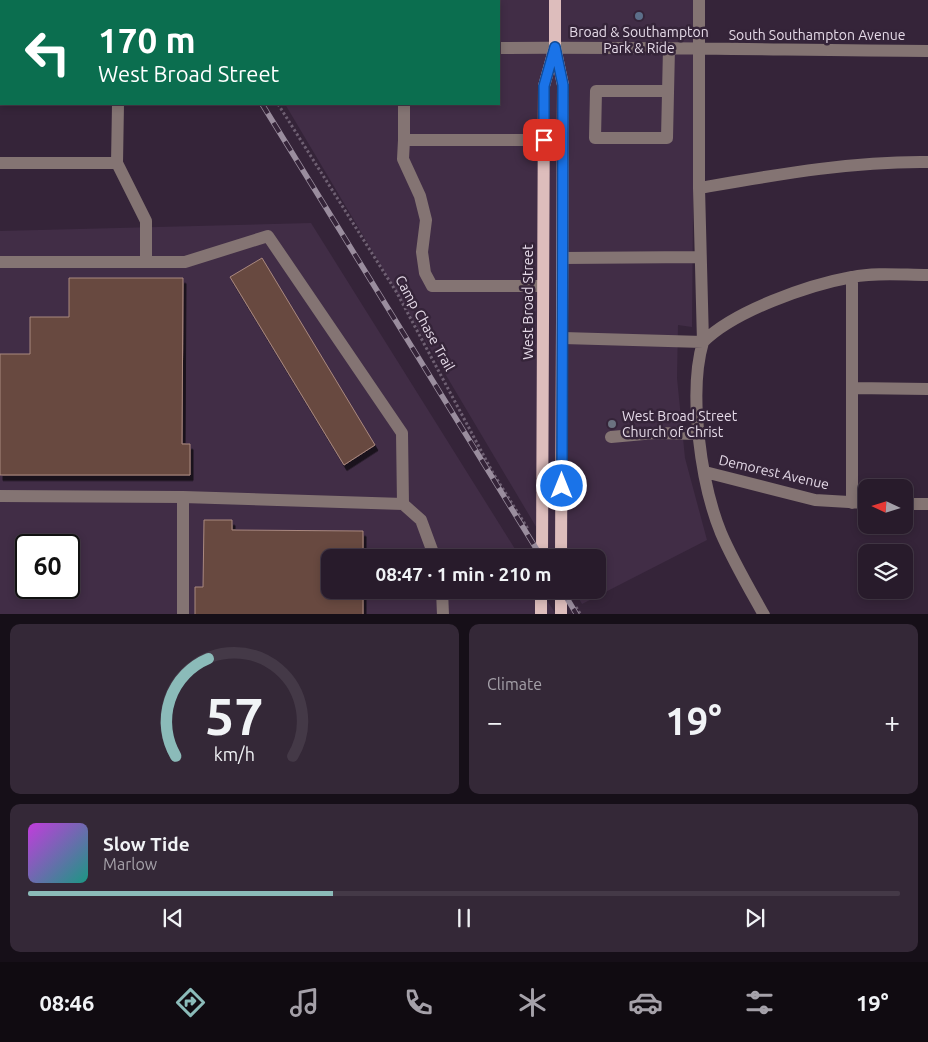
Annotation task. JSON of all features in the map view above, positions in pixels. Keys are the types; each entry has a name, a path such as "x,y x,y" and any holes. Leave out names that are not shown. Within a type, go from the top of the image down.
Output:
{"main road":[{"name":"West Broad Street","path":"555,0 555,47 563,85 561,549"},
{"name":"West Broad Street","path":"542,549 544,86 555,47"},
{"path":"541,614 542,599"},
{"path":"561,599 561,614"}],"street":[{"path":"699,0 699,188 703,342 698,359 696,393 699,434 705,472 721,532 764,614"},
{"name":"South Southampton Avenue","path":"500,48 928,51"},
{"path":"668,90 596,91 595,138 667,138 669,48"},
{"path":"118,105 117,163 146,221 146,262"},
{"path":"404,105 403,159 420,196 426,220 422,252 425,273 432,286 543,286"},
{"path":"404,140 544,140"},
{"path":"699,188 804,171 890,162 928,162"},
{"path":"0,163 117,163"},
{"path":"0,262 184,262 268,236 402,432 403,504"},
{"path":"563,258 700,257"},
{"path":"563,338 703,342 714,330 740,316 788,296 852,277 886,274 928,275"},
{"path":"852,277 852,502"},
{"path":"853,388 928,389"},
{"path":"611,437 655,433 699,434"},
{"name":"Demorest Avenue","path":"705,472 815,500 858,502"},
{"path":"0,496 183,497 403,504 421,520 432,549"},
{"path":"183,497 183,614"},
{"path":"913,504 928,504"},
{"path":"442,599 443,614"}],"path":[{"name":"Camp Chase Trail","path":"279,105 397,293 493,473 530,532"}],"shaded area":[{"path":"500,0 695,0 692,327 678,325 677,378 685,458 707,540 606,592 606,549 549,549 286,105 500,105"},
{"path":"311,223 515,549 321,549 321,599 546,599 556,614 0,614 0,231"},
{"path":"579,599 592,599 582,604"}],"building":[{"path":"262,258 375,445 344,465 230,277"},
{"path":"69,278 183,278 182,444 190,444 190,475 0,475 0,354 30,354 30,317 69,317"},
{"path":"204,520 232,520 232,530 363,531 363,549 321,549 321,599 363,599 363,614 195,614 195,587 203,587"}],"railway":[{"path":"263,105 536,549"},
{"path":"567,599 576,614"}],"place":[{"name":"Broad & Southampton Park & Ride","path":"639,16"},
{"name":"West Broad Street Church of Christ","path":"612,424"}],"route":[{"path":"544,140 544,86 555,47 563,85 562,486"}]}
